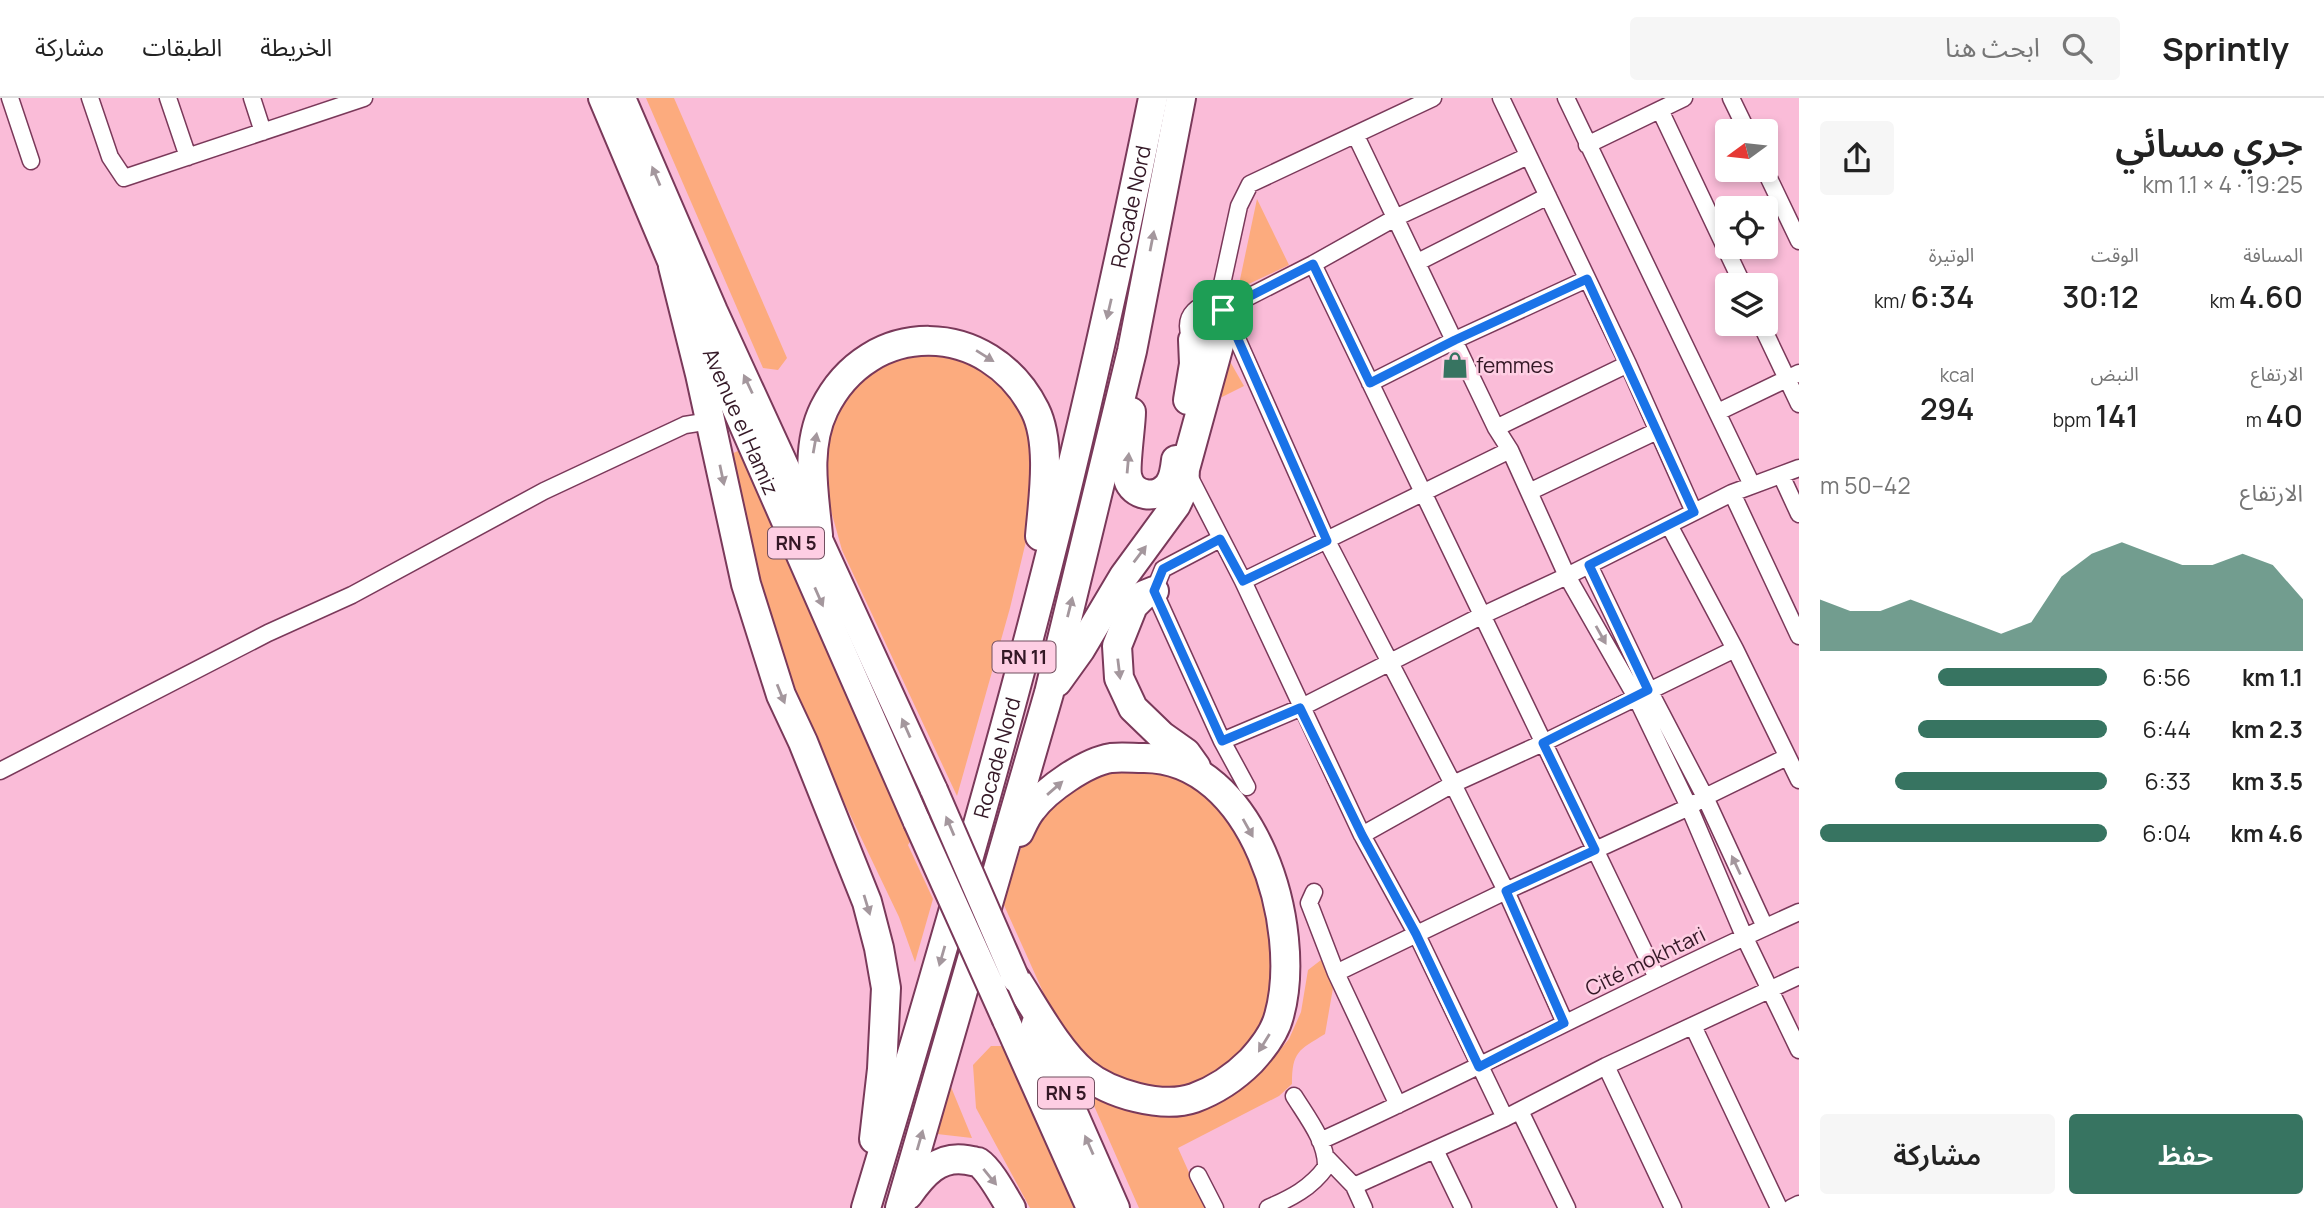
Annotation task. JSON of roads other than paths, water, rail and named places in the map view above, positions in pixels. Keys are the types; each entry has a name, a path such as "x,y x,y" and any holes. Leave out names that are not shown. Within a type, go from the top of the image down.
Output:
{"highway":[{"name":"Avenue el Hamiz","path":"602,98 917,822 1090,1208"},
{"name":"RN 5","path":"622,98 715,311 934,790 1116,1208"},
{"name":"Rocade Nord","path":"866,1208 940,964 1032,625 1084,417 1153,98"},
{"name":"Rocade Nord","path":"900,1207 1049,693 1132,351 1181,98"},
{"path":"673,265 746,584 767,654 781,695 803,742 867,902 879,948 886,988 881,1069 866,1208"},
{"path":"1132,351 1131,431 1126,473 1131,486 1136,490 1142,494 1155,494 1167,488 1173,476 1193,374 1214,337"},
{"path":"1049,693 1072,663 1124,576 1176,505 1184,488 1185,469 1214,337"},
{"path":"818,535 811,467 823,410 844,379 870,356 913,340 946,341 966,346 984,354 1002,368 1017,385 1035,411 1042,437 1045,485 1032,625"},
{"path":"1154,591 1144,595 1133,606 1117,646 1119,678 1133,708 1161,736 1186,753 1208,781"},
{"path":"1002,862 1032,808 1062,781 1110,758 1154,758 1175,762 1208,781 1222,793 1246,822 1264,859 1285,937 1287,979 1279,1019 1261,1051 1234,1077 1192,1098 1149,1101 1110,1089 1084,1072 1065,1052 1016,979"},
{"path":"900,1207 923,1174 941,1162 956,1158 978,1162 996,1183 1011,1208"}],"street":[{"path":"10,98 31,161"},
{"path":"90,98 110,157 124,178 263,132 332,103 364,98"},
{"path":"168,98 188,157"},
{"path":"252,98 263,132"},
{"path":"1214,337 1239,206 1250,184 1433,98"},
{"path":"1501,98 1628,364 1694,512"},
{"path":"1566,98 1752,485"},
{"path":"1587,145 1684,98"},
{"path":"1731,98 1741,119"},
{"path":"1660,110 1737,273"},
{"path":"1356,136 1496,428 1510,450 1567,576 1705,797 1765,927"},
{"path":"1528,156 1395,218 1313,264 1220,308 1203,306 1192,314 1188,327 1214,337 1327,541 1506,891 1564,1023"},
{"path":"1771,182 1799,241"},
{"path":"1418,262 1548,196"},
{"path":"1313,264 1657,978"},
{"path":"1370,383 1587,279"},
{"path":"1768,336 1793,376 1799,404"},
{"path":"1496,428 1628,364"},
{"path":"1718,412 1793,376"},
{"path":"0,771 268,633 352,595 544,491 685,425 710,421"},
{"path":"1529,492 1657,432"},
{"path":"1243,581 1510,450"},
{"path":"1222,741 1300,708 1732,493 1799,468"},
{"path":"1185,469 1243,581 1300,708 1362,835 1416,934 1479,1067 1512,1115 1567,1208"},
{"path":"1782,475 1799,514"},
{"path":"1732,493 1799,636"},
{"path":"1669,525 1735,649 1799,780"},
{"path":"1220,539 1163,569 1154,591 1222,741 1248,787"},
{"path":"1589,565 1744,936 1799,1050"},
{"path":"1362,835 1453,784 1735,649"},
{"path":"1336,973 1689,807 1787,757"},
{"path":"1314,892 1309,902 1336,973 1398,1105"},
{"name":"Cité mokhtari","path":"1320,1141 1799,912"},
{"path":"1354,1186 1512,1115 1606,1066 1799,976"},
{"path":"1693,1026 1779,1208"},
{"path":"1606,1066 1673,1208"},
{"path":"1268,1208 1308,1187 1326,1167 1326,1157 1320,1141 1294,1096"},
{"path":"1435,1150 1463,1208"},
{"path":"1326,1157 1354,1186 1364,1208"},
{"path":"1198,1175 1214,1208"},
{"path":"1791,1208 1799,1204"}],"place":[{"name":"femmes","path":"1455,365"}]}
